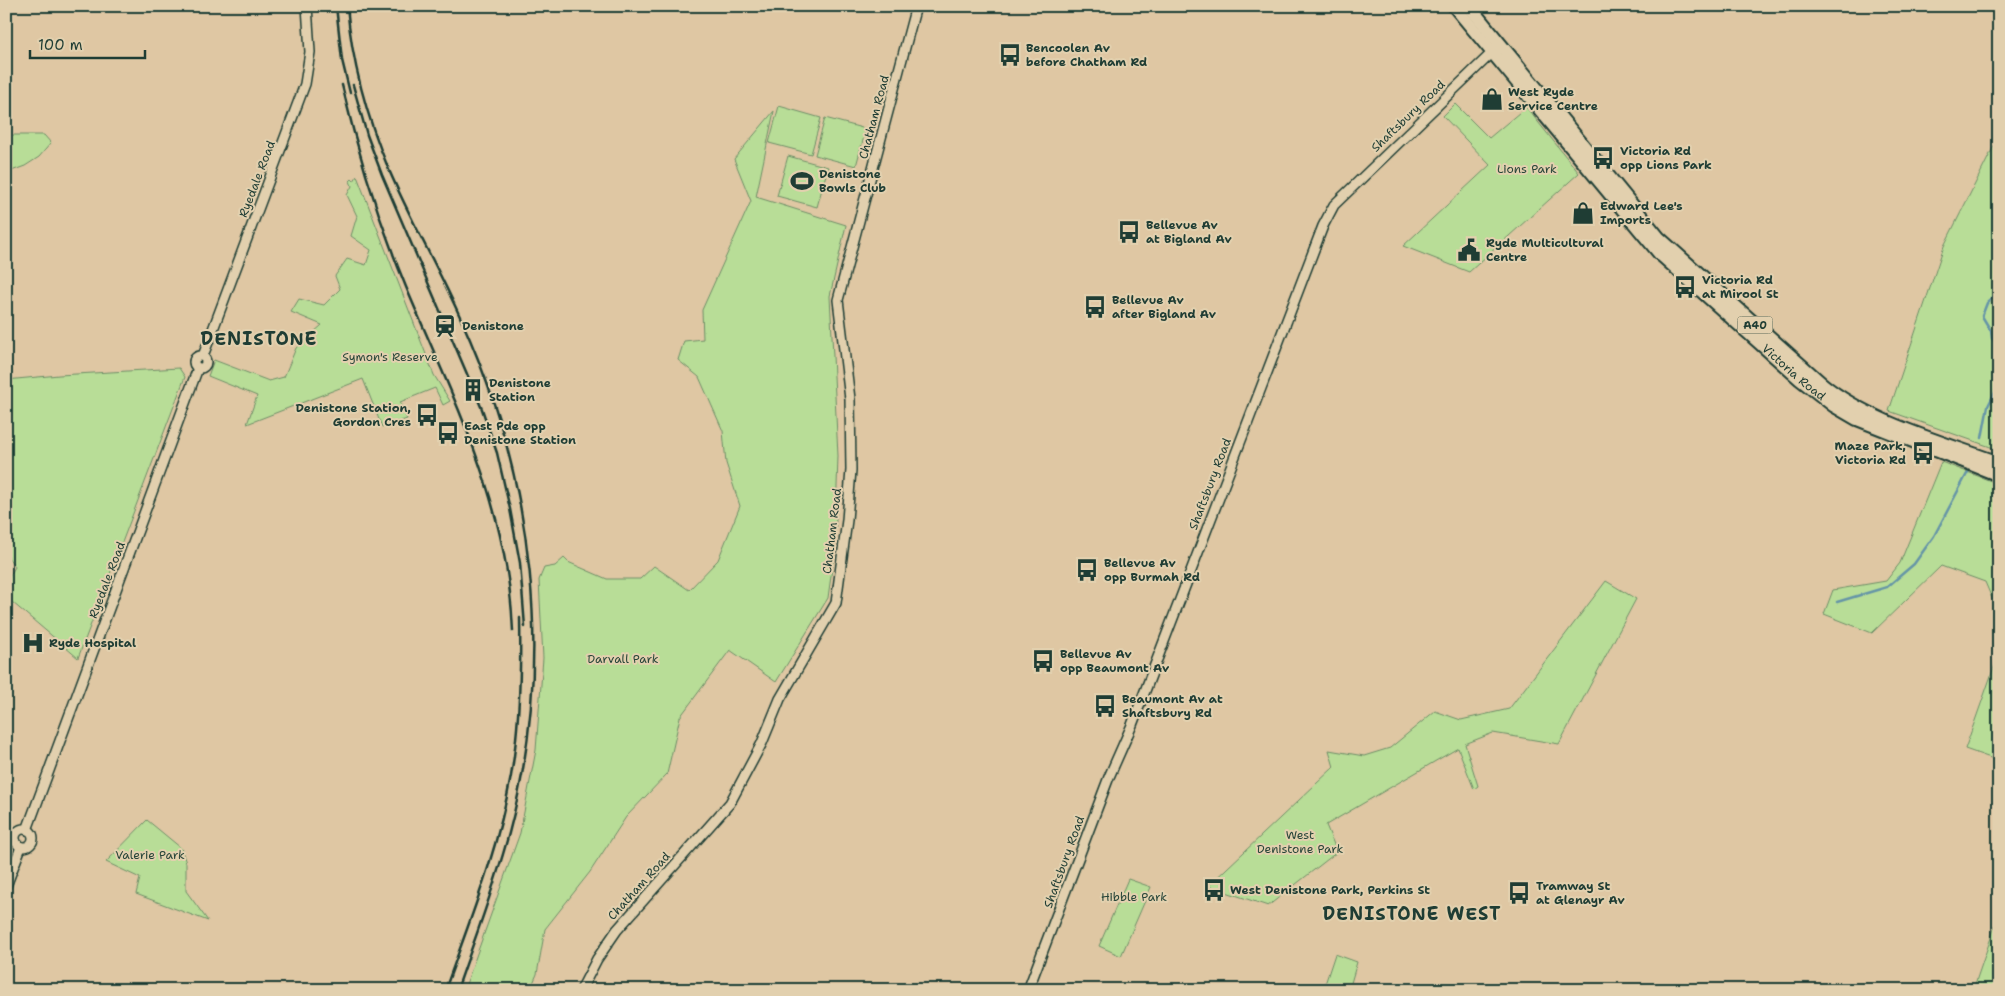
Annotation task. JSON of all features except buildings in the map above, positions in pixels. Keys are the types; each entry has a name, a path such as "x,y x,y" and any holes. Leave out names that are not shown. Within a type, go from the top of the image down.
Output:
{"highway":[{"name":"Victoria Road","path":"1454,6 1497,48 1659,238 1822,384 1839,397 1872,415 1999,463"},
{"name":"Victoria Road","path":"1469,6 1497,48 1659,253 1818,394 1845,413 1864,422 1999,475"}],"street":[{"name":"Ryedale Road","path":"6,886 21,846 16,843 16,835 21,830 27,830 198,368 194,364 194,359 199,355 203,356 305,84 310,52 307,6"},
{"name":"Chatham Road","path":"581,990 597,960 617,930 730,803 762,742 780,699 836,603 846,528 851,470 850,399 838,300 916,6"},
{"name":"Shaftsbury Road","path":"1028,990 1109,777 1132,725 1323,226 1334,205 1497,48"}],"green space":[{"name":"Lions Park","path":"1455,104 1489,138 1526,107 1579,173 1469,272 1403,246 1490,165 1443,116"},
{"name":"Denistone Bowls Club","path":"779,106 821,118 811,154 769,143"},
{"name":"Darvall Park","path":"774,111 756,197 846,225 830,296 838,456 835,546 828,598 776,682 730,650 680,717 667,774 626,817 590,872 545,929 537,974 530,990 464,990 520,833 536,750 543,658 539,580 544,568 555,566 564,558 568,562 607,579 640,579 654,566 689,590 718,560 740,506 726,463 723,431 699,377 678,360 684,341 703,339 702,310 751,201 734,159"},
{"name":"Denistone Bowls Club","path":"825,118 866,129 856,166 815,155"},
{"path":"6,135 44,135 51,143 39,157 25,166 6,173"},
{"path":"1999,136 1999,450 1889,411 1944,246"},
{"name":"Denistone Bowls Club","path":"788,156 828,167 817,207 777,196"},
{"name":"Symon's Reserve","path":"357,176 434,375 450,401 443,405 435,388 400,402 407,419 382,427 363,379 247,424 257,396 208,376 214,360 269,381 284,377 296,348 322,325 291,312 299,299 324,305 340,289 335,276 347,259 366,265 371,250 351,236 357,216 347,195 352,186 350,181 352,179 354,181"},
{"path":"179,368 185,377 78,658 6,597 6,582 15,567 6,554 6,380"},
{"path":"1941,462 1999,484 1999,615 1985,582 1941,566 1872,633 1824,614 1833,590 1886,581 1900,563"},
{"name":"West Denistone Park","path":"1606,581 1636,599 1559,744 1493,733 1465,744 1478,786 1474,789 1458,748 1326,825 1337,852 1268,906 1208,886 1334,767 1329,750 1364,756 1390,748 1435,711 1461,720 1509,709"},
{"path":"1999,653 1999,761 1965,749"},
{"name":"Valerie Park","path":"147,820 181,848 186,863 186,891 208,921 136,894 140,878 106,862"},
{"name":"Hibble Park","path":"1128,879 1151,887 1121,956 1099,946"},
{"path":"1999,917 1999,990 1973,990 1996,923"},
{"path":"1335,954 1357,962 1349,990 1323,990"}],"waterway":[{"path":"1999,292 1987,303 1982,316 1999,350"},
{"path":"1982,438 1988,406 1999,384"},
{"path":"1837,602 1887,587 1914,564 1934,536 1968,472"}],"railway":[{"path":"336,6 342,60 350,93"},
{"path":"347,6 357,69 367,110 381,150 406,208 461,319 486,380 506,443 520,507 530,572 533,637 531,703 523,768 509,833 457,990"},
{"path":"342,85 362,162 387,237 406,287 460,412 490,496 501,539 509,584 513,631"},
{"path":"353,85 367,135 382,175 482,409 497,453 520,563 525,627"},
{"path":"445,990 491,858 511,776 518,717 520,618"}],"place":[{"name":"Bencoolen Av before Chatham Rd","path":"1010,55"},
{"name":"West Ryde Service Centre","path":"1492,99"},
{"name":"Victoria Rd opp Lions Park","path":"1603,158"},
{"name":"Denistone Bowls Club","path":"802,181"},
{"name":"Edward Lee's Imports","path":"1583,213"},
{"name":"Bellevue Av at Bigland Av","path":"1129,232"},
{"name":"Ryde Multicultural Centre","path":"1469,250"},
{"name":"Victoria Rd at Mirool St","path":"1685,287"},
{"name":"Bellevue Av after Bigland Av","path":"1095,307"},
{"name":"Denistone","path":"445,326"},
{"name":"Denistone Station","path":"473,390"},
{"name":"Denistone Station, Gordon Cres","path":"427,415"},
{"name":"East Pde opp Denistone Station","path":"448,433"},
{"name":"Maze Park, Victoria Rd","path":"1923,453"},
{"name":"Bellevue Av opp Burmah Rd","path":"1087,570"},
{"name":"Ryde Hospital","path":"33,643"},
{"name":"Bellevue Av opp Beaumont Av","path":"1043,661"},
{"name":"Beaumont Av at Shaftsbury Rd","path":"1105,706"},
{"name":"West Denistone Park, Perkins St","path":"1214,890"},
{"name":"Tramway St at Glenayr Av","path":"1519,893"}],"district":[{"name":"DENISTONE","path":"259,339"},
{"name":"DENISTONE WEST","path":"1412,914"}]}
